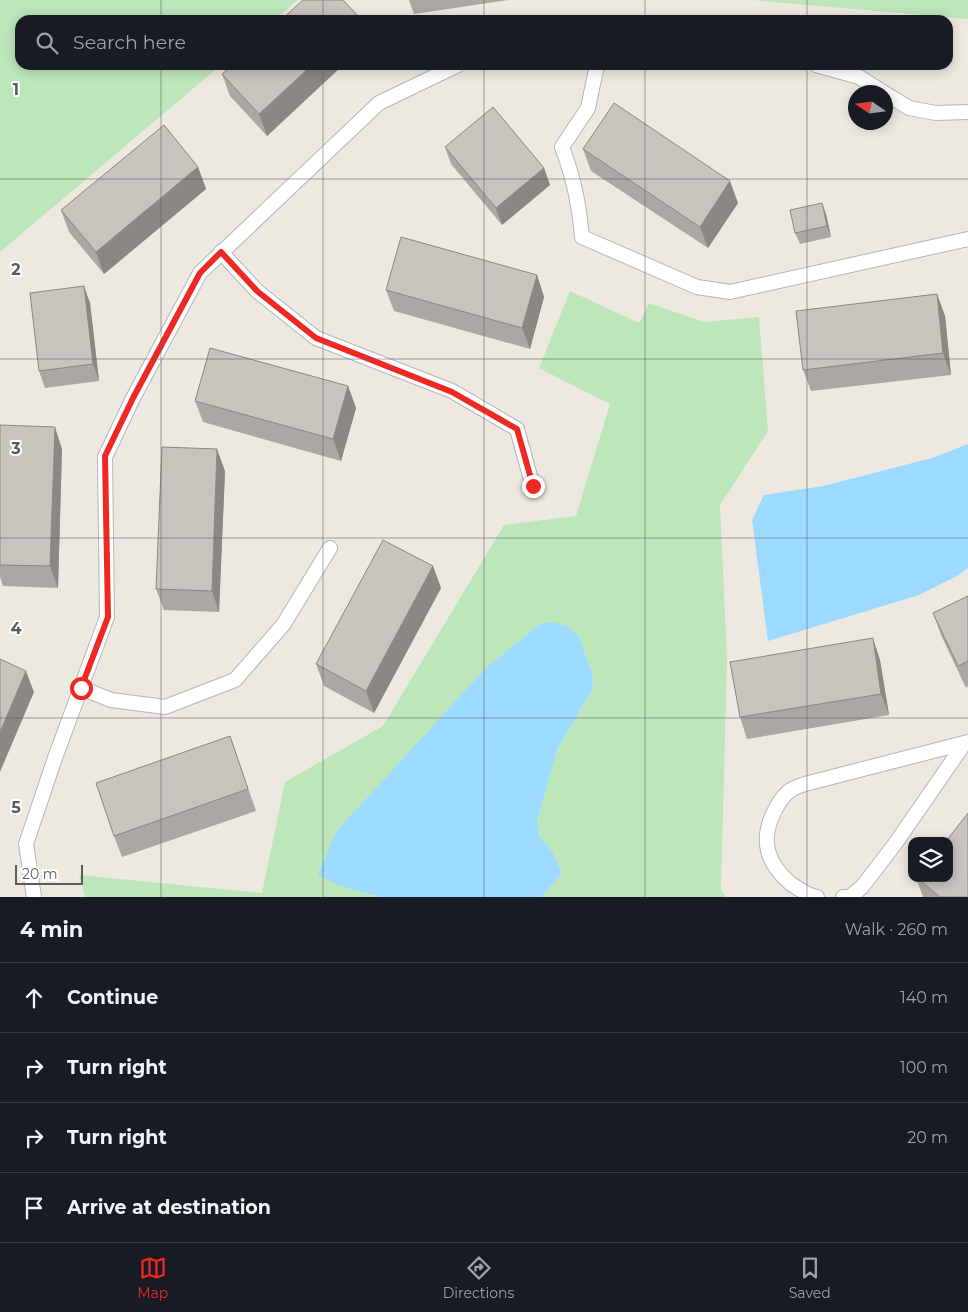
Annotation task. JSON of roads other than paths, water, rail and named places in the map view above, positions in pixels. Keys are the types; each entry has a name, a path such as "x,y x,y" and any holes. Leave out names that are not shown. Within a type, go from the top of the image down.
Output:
{"lane":[{"path":"34,897 26,844 55,758 108,617 105,456 133,398 200,273 379,103 448,70"},
{"path":"596,70 588,108 562,147 578,199 582,237 697,287 730,292 968,239"},
{"path":"834,70 859,77 872,85"},
{"path":"893,98 909,108 936,113 968,112"},
{"path":"221,252 257,291 316,338 452,392 517,429 533,486"},
{"path":"81,688 111,700 165,707 236,680 283,625 330,548"},
{"path":"817,897 813,897 794,886 780,874 770,858 766,844 767,826 778,802 789,791 805,784 966,743"},
{"path":"843,897 850,897 862,887 896,844 966,743"}],"water":[{"path":"968,444 968,568 959,575 919,595 768,641 752,520 764,495 823,486 932,458"},
{"path":"551,622 567,626 579,637 592,672 593,688 558,748 537,820 539,836 554,854 562,874 541,897 380,897 340,886 318,875 336,832 472,683 488,666 540,624"}]}
